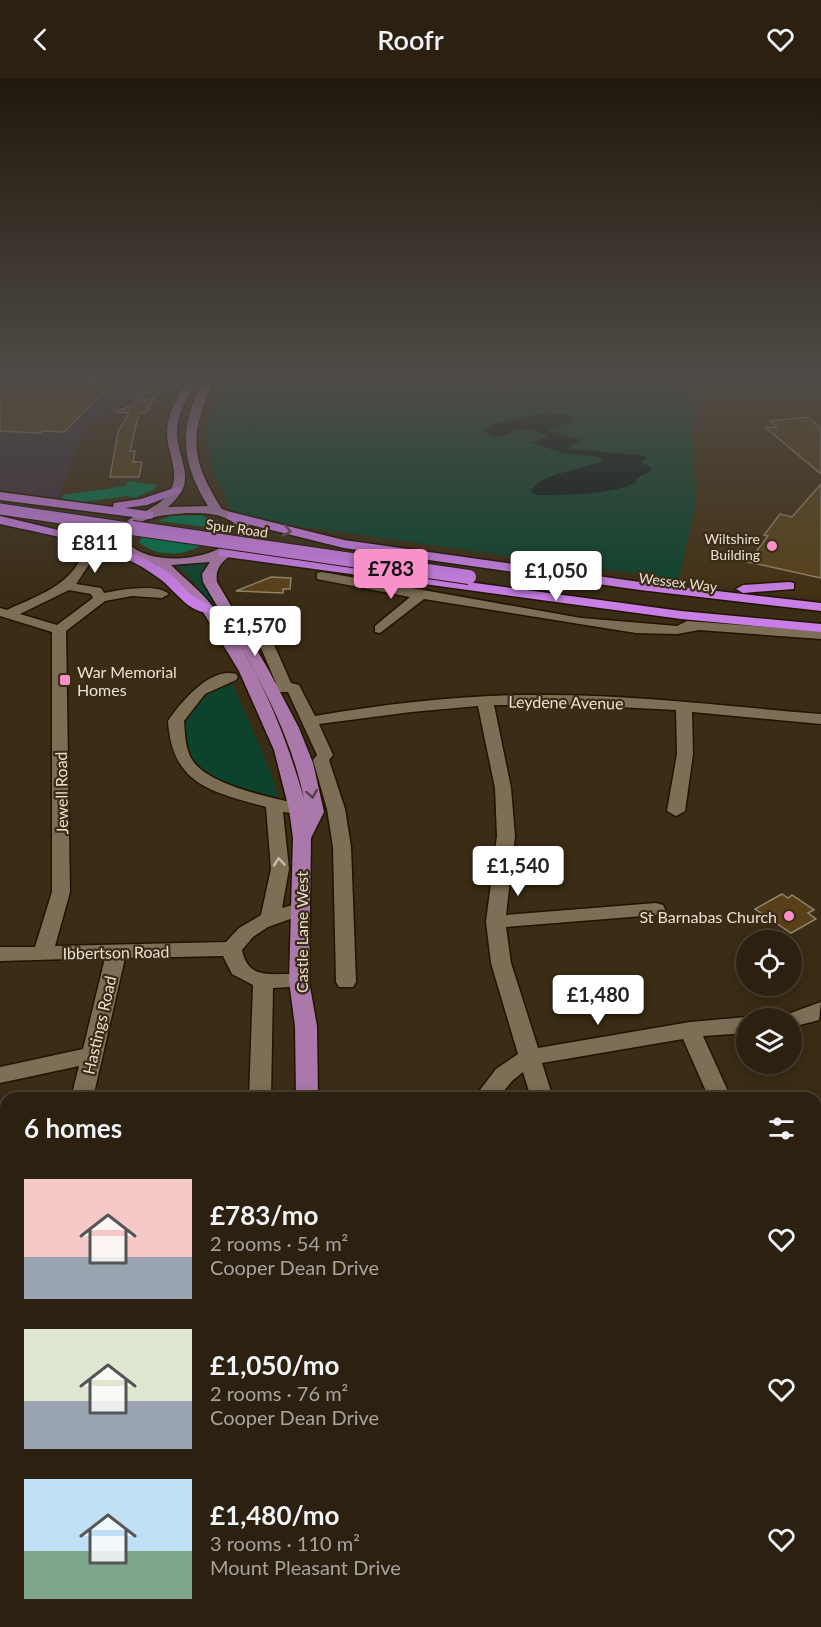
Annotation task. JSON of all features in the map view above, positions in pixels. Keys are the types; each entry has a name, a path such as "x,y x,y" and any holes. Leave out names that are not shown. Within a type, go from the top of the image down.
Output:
{"highway":[{"path":"71,506 128,505 177,490"},
{"path":"0,496 152,514"},
{"name":"Spur Road","path":"0,503 465,569"},
{"name":"Spur Road","path":"0,509 465,569"},
{"path":"224,514 344,544 465,569 821,607"},
{"path":"0,520 143,563 166,577 185,597 208,609"},
{"path":"86,547 130,552"},
{"path":"223,553 681,615 821,628"},
{"path":"465,569 728,589 789,586"},
{"name":"Wessex Way","path":"465,569 665,597 821,614"},
{"name":"Wessex Way","path":"465,569 678,606 821,622"},
{"path":"499,590 512,607"}],"main road":[{"path":"152,514 177,490 181,482 176,454"},
{"path":"193,454 202,490 224,514"},
{"path":"187,509 224,514 241,522 246,530 239,544 223,553 192,561 160,561 130,552 120,540 122,533 137,520 152,514 187,509"},
{"name":"Castle Lane West","path":"223,553 209,574 210,582 230,617 277,687 291,728 313,762 315,812 302,838"},
{"name":"Castle Lane West","path":"160,561 208,609 246,671 282,750 298,808 302,838 299,981 306,1026 307,1092"},
{"path":"277,687 264,693 284,734 282,750"}],"street":[{"path":"6,612 67,586 80,572 86,560 86,547"},
{"path":"322,576 627,626 691,630 699,626 821,635"},
{"path":"67,586 84,587 96,591 100,598"},
{"path":"6,612 59,630 100,598 132,592 162,594"},
{"path":"380,629 422,594"},
{"name":"Castle Lane West","path":"230,617 254,615 277,687 294,688 325,755 313,762 336,809 342,847 346,982"},
{"name":"Jewell Road","path":"43,954 62,892 59,630"},
{"path":"231,677 200,691 176,721 185,764 219,786 264,800 274,806 298,808"},
{"name":"Leydene Avenue","path":"311,721 363,712 485,701 580,700 821,719"},
{"path":"485,701 503,788 506,836 496,922 501,963 540,1092"},
{"path":"676,811 685,754 684,708"},
{"name":"Castle Lane West","path":"270,918 275,905 280,869 274,806"},
{"path":"299,981 263,982 252,979 235,964 232,949 250,928 270,918 300,909"},
{"path":"496,922 656,909"},
{"name":"Ibbertson Road","path":"0,954 232,949"},
{"name":"Hastings Road","path":"83,1092 116,953"},
{"path":"260,1092 263,982"},
{"path":"802,1018 821,1010"},
{"path":"490,1092 504,1075 528,1058 690,1030 736,1026"},
{"path":"690,1030 717,1092"},
{"path":"0,1075 92,1055"}],"shaded area":[{"path":"0,454 75,454 58,498 0,490"},
{"path":"575,454 641,455 647,458 641,462 651,467 651,471 637,478 636,483 613,490 561,495 536,495 531,491 543,480 603,461 599,457"},
{"path":"693,454 821,454 821,599 679,580 696,501"}],"green space":[{"path":"210,454 693,454 696,501 679,580 254,520 231,510 211,464"},
{"path":"128,481 157,485 153,490 134,498 127,496 75,503 60,500 63,495 126,486"},
{"path":"201,515 220,522 223,529 158,521 170,516"},
{"path":"144,535 202,544 188,551 162,553 139,542"},
{"path":"215,560 205,568 203,574 218,608 213,609 194,582 175,564"},
{"path":"230,679 266,760 281,802 212,776 198,766 188,753 183,737 184,716 208,690"}],"building":[{"path":"114,454 134,454 133,462 142,462 139,477 110,477"},
{"path":"797,454 821,454 821,474"},
{"name":"Wiltshire Building","path":"821,484 821,578 748,562 768,536 764,535 780,514 792,517"},
{"path":"271,577 291,578 290,589 283,589 283,593 236,591"},
{"name":"St Barnabas Church","path":"782,894 788,898 792,895 814,910 808,913 816,919 796,930 786,930 755,909"}],"place":[{"name":"Wiltshire Building","path":"772,546"},
{"name":"War Memorial Homes","path":"65,680"},
{"name":"St Barnabas Church","path":"789,916"}]}
